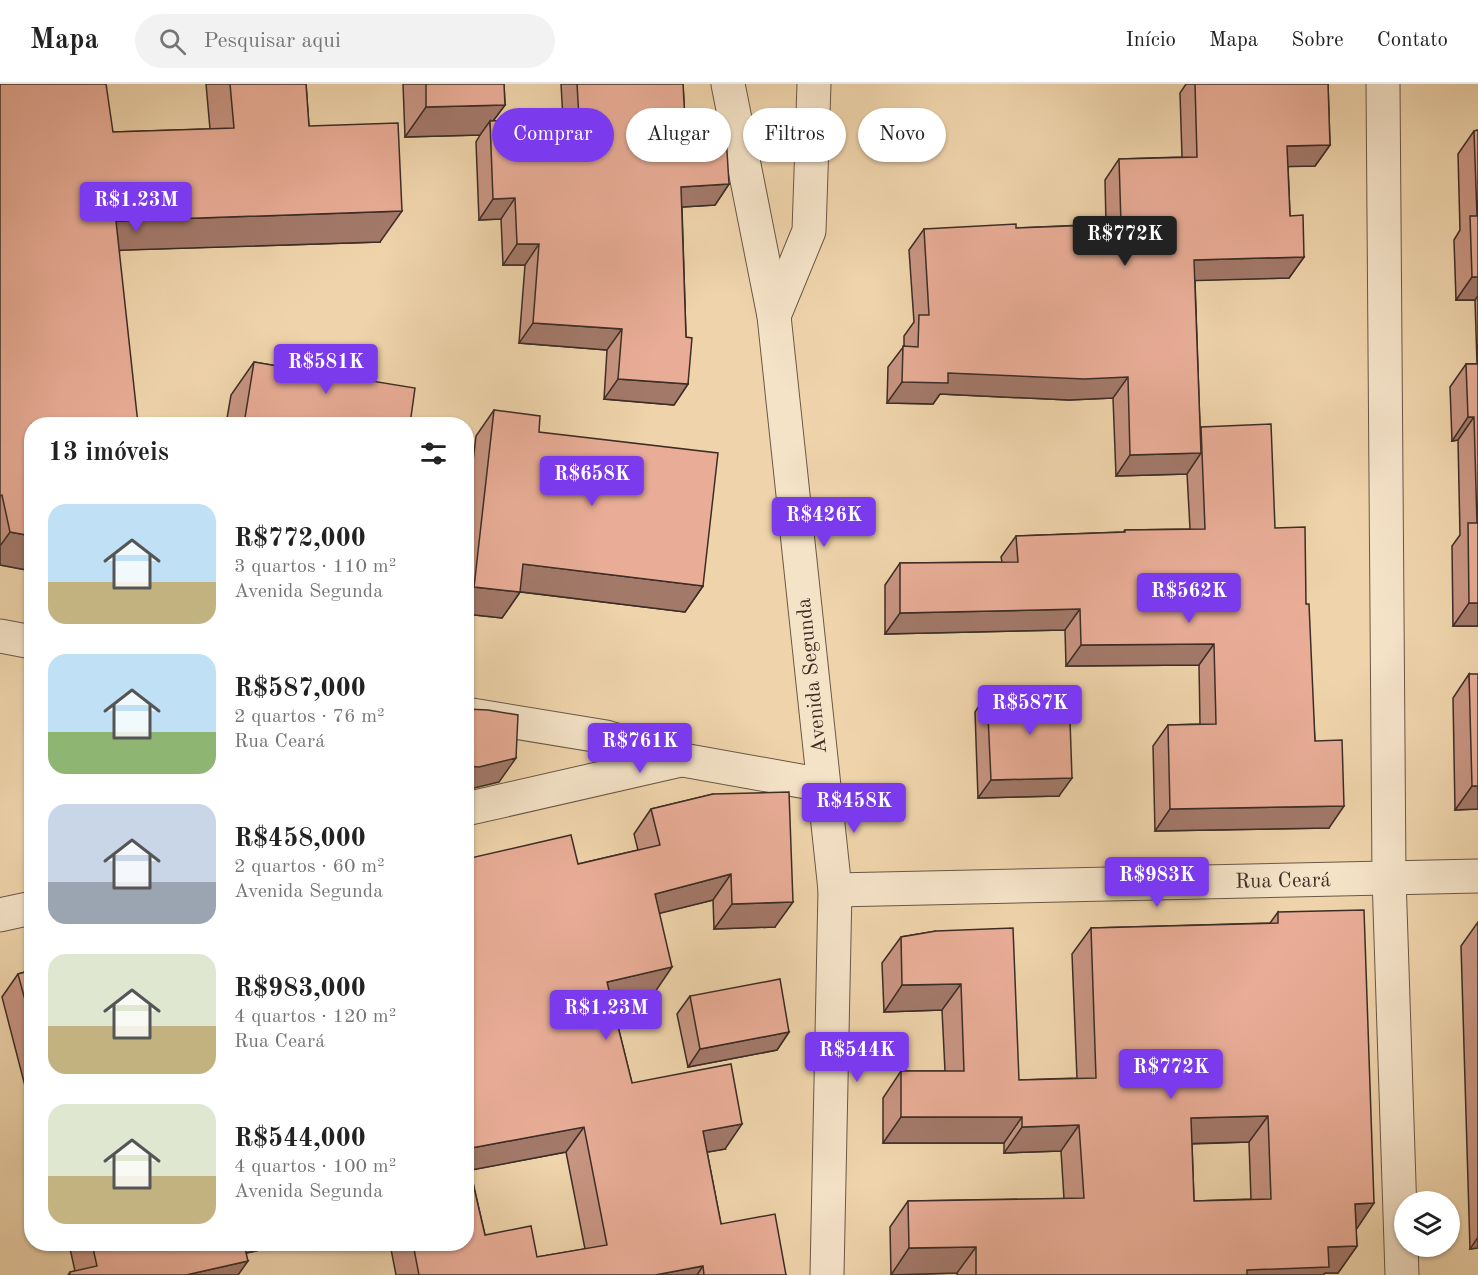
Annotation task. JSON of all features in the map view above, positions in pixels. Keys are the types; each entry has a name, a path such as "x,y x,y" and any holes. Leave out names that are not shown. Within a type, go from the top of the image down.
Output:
{"street":[{"path":"728,84 774,316"},
{"name":"Avenida Segunda","path":"814,84 809,231 774,316 835,890 827,1275"},
{"path":"1383,84 1389,877 1402,1275"},
{"path":"0,636 24,640"},
{"path":"474,715 606,737 683,760 823,785"},
{"path":"474,807 683,760"},
{"name":"Rua Ceará","path":"835,890 1478,876"},
{"path":"0,915 24,910"}],"building":[{"path":"0,84 106,84 113,132 234,128 230,84 306,84 309,126 398,123 402,211 116,221 137,417 24,417 24,535 10,532 2,495 0,496"},
{"path":"426,84 504,84 505,105 426,107"},
{"path":"577,84 683,84 684,108 626,108 626,162 728,162 729,184 681,187 686,337 692,338 688,384 618,379 622,329 533,323 539,244 517,244 515,198 493,199 490,121 492,121 492,162 614,162 614,108 578,108"},
{"path":"1195,84 1328,84 1330,145 1287,146 1290,216 1303,215 1304,257 1194,260 1201,453 1130,455 1128,377 1084,379 948,373 948,383 902,382 903,346 918,347 919,315 929,315 924,229 1016,224 1016,228 1121,224 1119,159 1197,157"},
{"path":"1478,130 1478,277 1472,277 1470,216 1477,216 1474,131"},
{"path":"328,348 369,355 365,380 415,388 411,417 245,417 254,362 324,374"},
{"path":"1466,364 1478,364 1478,603 1469,603 1468,523 1477,523 1474,417 1468,417"},
{"path":"494,410 540,416 539,432 718,453 703,586 523,564 520,592 474,587"},
{"path":"1271,424 1275,528 1305,527 1306,604 1309,604 1315,741 1342,740 1344,806 1170,809 1168,725 1216,724 1214,644 1081,645 1080,609 900,613 900,563 1018,562 1016,536 1125,532 1125,530 1205,529 1201,427"},
{"path":"1469,674 1478,674 1478,786 1472,786"},
{"path":"1069,692 1072,778 991,780 987,694"},
{"path":"474,709 518,715 516,758 474,767"},
{"path":"789,792 793,902 732,904 731,874 655,894 672,967 607,982 632,1083 731,1064 742,1124 703,1131 721,1224 775,1214 786,1275 704,1275 703,1266 655,1275 419,1275 414,1251 474,1251 474,1188 485,1235 531,1226 537,1257 607,1245 584,1127 474,1148 474,857 571,835 578,864 660,845 651,809 713,794"},
{"path":"1364,910 1374,1203 1355,1204 1357,1246 1328,1247 1329,1267 1247,1270 1247,1275 976,1275 976,1247 909,1248 908,1201 1084,1198 1079,1125 1022,1127 1022,1117 901,1117 901,1071 964,1071 961,984 902,985 901,937 936,931 1013,928 1019,1080 1096,1078 1091,928 1278,923 1278,912","holes":["1268,1116 1271,1199 1194,1201 1191,1118"]},
{"path":"24,972 24,996 18,974"},
{"path":"780,979 789,1032 700,1049 690,996"},
{"path":"94,1251 246,1251 248,1261 186,1275 70,1275 70,1272 97,1266"}]}
